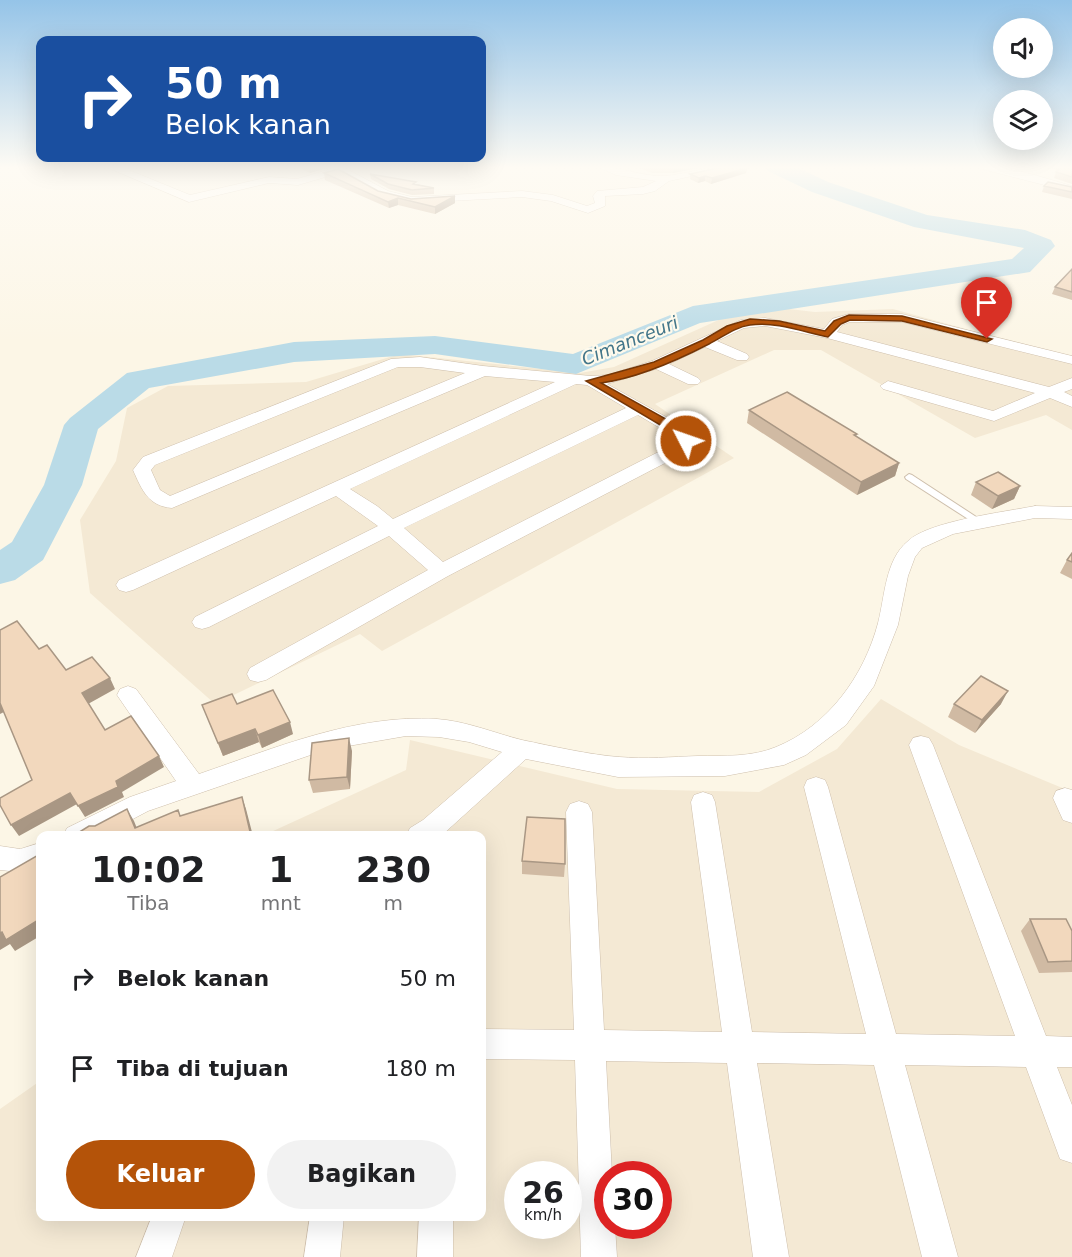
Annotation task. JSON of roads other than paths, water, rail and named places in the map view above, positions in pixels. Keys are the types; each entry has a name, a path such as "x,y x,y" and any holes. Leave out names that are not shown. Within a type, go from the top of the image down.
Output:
{"street":[{"path":"828,334 837,322 849,318 902,318 1072,360"},
{"path":"483,371 172,502 161,501 156,497 142,470 149,461 160,456 396,362 420,362 571,380 610,379 657,364 707,342 730,328 750,322 779,323 828,334 1053,393 1072,402"},
{"path":"707,342 742,357"},
{"path":"657,364 693,381"},
{"path":"126,585 571,380"},
{"path":"258,674 441,572 684,446 686,441 684,435 591,381"},
{"path":"888,386 987,416 1001,415 1072,383"},
{"path":"202,622 391,527 637,409"},
{"path":"338,489 371,510 441,572"},
{"path":"86,831 139,804 324,741 406,727 439,728 469,733 522,749 618,767 725,766 776,758 798,748 838,719 866,680 888,625 898,576 906,556 915,544 948,530 1035,512 1072,513"},
{"path":"128,695 193,785"},
{"path":"921,745 1072,1147"},
{"path":"427,831 522,749"},
{"path":"816,787 940,1257"},
{"path":"703,802 771,1257"},
{"path":"579,812 598,1257"},
{"path":"0,858 8,861 36,855"},
{"path":"486,1044 1072,1052"},
{"path":"154,1257 167,1221"},
{"path":"322,1257 326,1221"},
{"path":"435,1257 436,1221"}],"lane":[{"path":"909,477 982,524"}],"waterway":[{"name":"Cimanceuri","path":"0,570 28,551 63,485 82,425 139,380 294,352 435,345 576,364 693,315 1020,266 1042,246 1025,238 940,225"}]}
